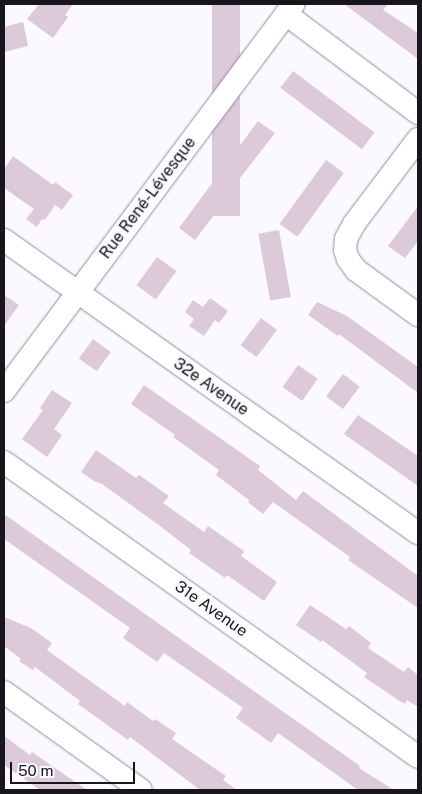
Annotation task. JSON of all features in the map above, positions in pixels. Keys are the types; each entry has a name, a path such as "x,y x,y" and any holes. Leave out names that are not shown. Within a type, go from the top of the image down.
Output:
{"street":[{"path":"290,9 418,113"},
{"name":"Rue René-Lévesque","path":"4,391 290,9"},
{"path":"418,139 354,224 346,239 345,250 348,259 356,270 418,315"},
{"name":"32e Avenue","path":"4,240 418,533"},
{"name":"31e Avenue","path":"4,462 418,757"},
{"path":"4,692 141,790"}],"building":[{"path":"39,4 73,4 65,15 68,17 53,38 27,19"},
{"path":"212,4 240,4 240,216 212,216"},
{"path":"344,4 388,4 383,10 418,33 418,59"},
{"path":"23,22 28,46 4,52 4,27"},
{"path":"293,71 374,132 362,149 280,88"},
{"path":"258,121 275,133 215,210 217,211 195,240 179,228"},
{"path":"13,156 53,185 55,182 73,195 62,210 55,205 45,220 42,219 37,227 26,219 34,209 4,188 4,169"},
{"path":"326,160 344,173 297,237 280,224"},
{"path":"418,206 418,241 405,258 388,246"},
{"path":"279,230 291,297 270,301 258,234"},
{"path":"157,257 176,271 156,299 136,285"},
{"path":"4,295 19,305 4,326"},
{"path":"210,298 228,311 219,323 215,320 204,336 189,326 194,319 185,312 193,300 203,307"},
{"path":"317,302 347,316 418,367 418,393 339,334 338,336 308,315"},
{"path":"261,318 277,330 257,357 241,345"},
{"path":"93,339 111,352 97,371 79,358"},
{"path":"298,365 318,379 302,401 283,387"},
{"path":"343,374 360,387 343,409 326,396"},
{"path":"144,385 260,466 258,470 296,500 303,491 418,576 418,608 348,560 350,557 273,502 263,514 248,502 249,500 216,475 219,470 173,437 175,435 131,404"},
{"path":"52,390 72,403 54,429 62,435 47,457 22,439 43,410 40,408"},
{"path":"358,415 418,456 418,486 344,434"},
{"path":"96,450 136,478 139,475 169,496 163,503 204,532 208,526 244,551 241,556 277,582 264,601 227,575 225,578 189,553 191,550 160,526 102,484 81,472"},
{"path":"4,514 360,766 359,768 394,790 358,790 278,733 271,743 236,718 243,708 164,653 157,662 123,638 130,628 4,539"},
{"path":"310,605 346,629 349,626 371,643 368,648 404,672 408,667 418,675 418,707 407,700 405,704 398,700 364,677 367,673 322,640 321,642 296,625"},
{"path":"4,617 31,628 52,643 47,650 125,706 127,702 153,721 155,719 176,733 172,739 226,776 223,780 237,790 200,790 130,737 128,740 78,704 80,701 35,667 33,670 19,661 21,659 4,646"},
{"path":"4,736 30,755 32,752 87,790 40,790 4,765"}]}
